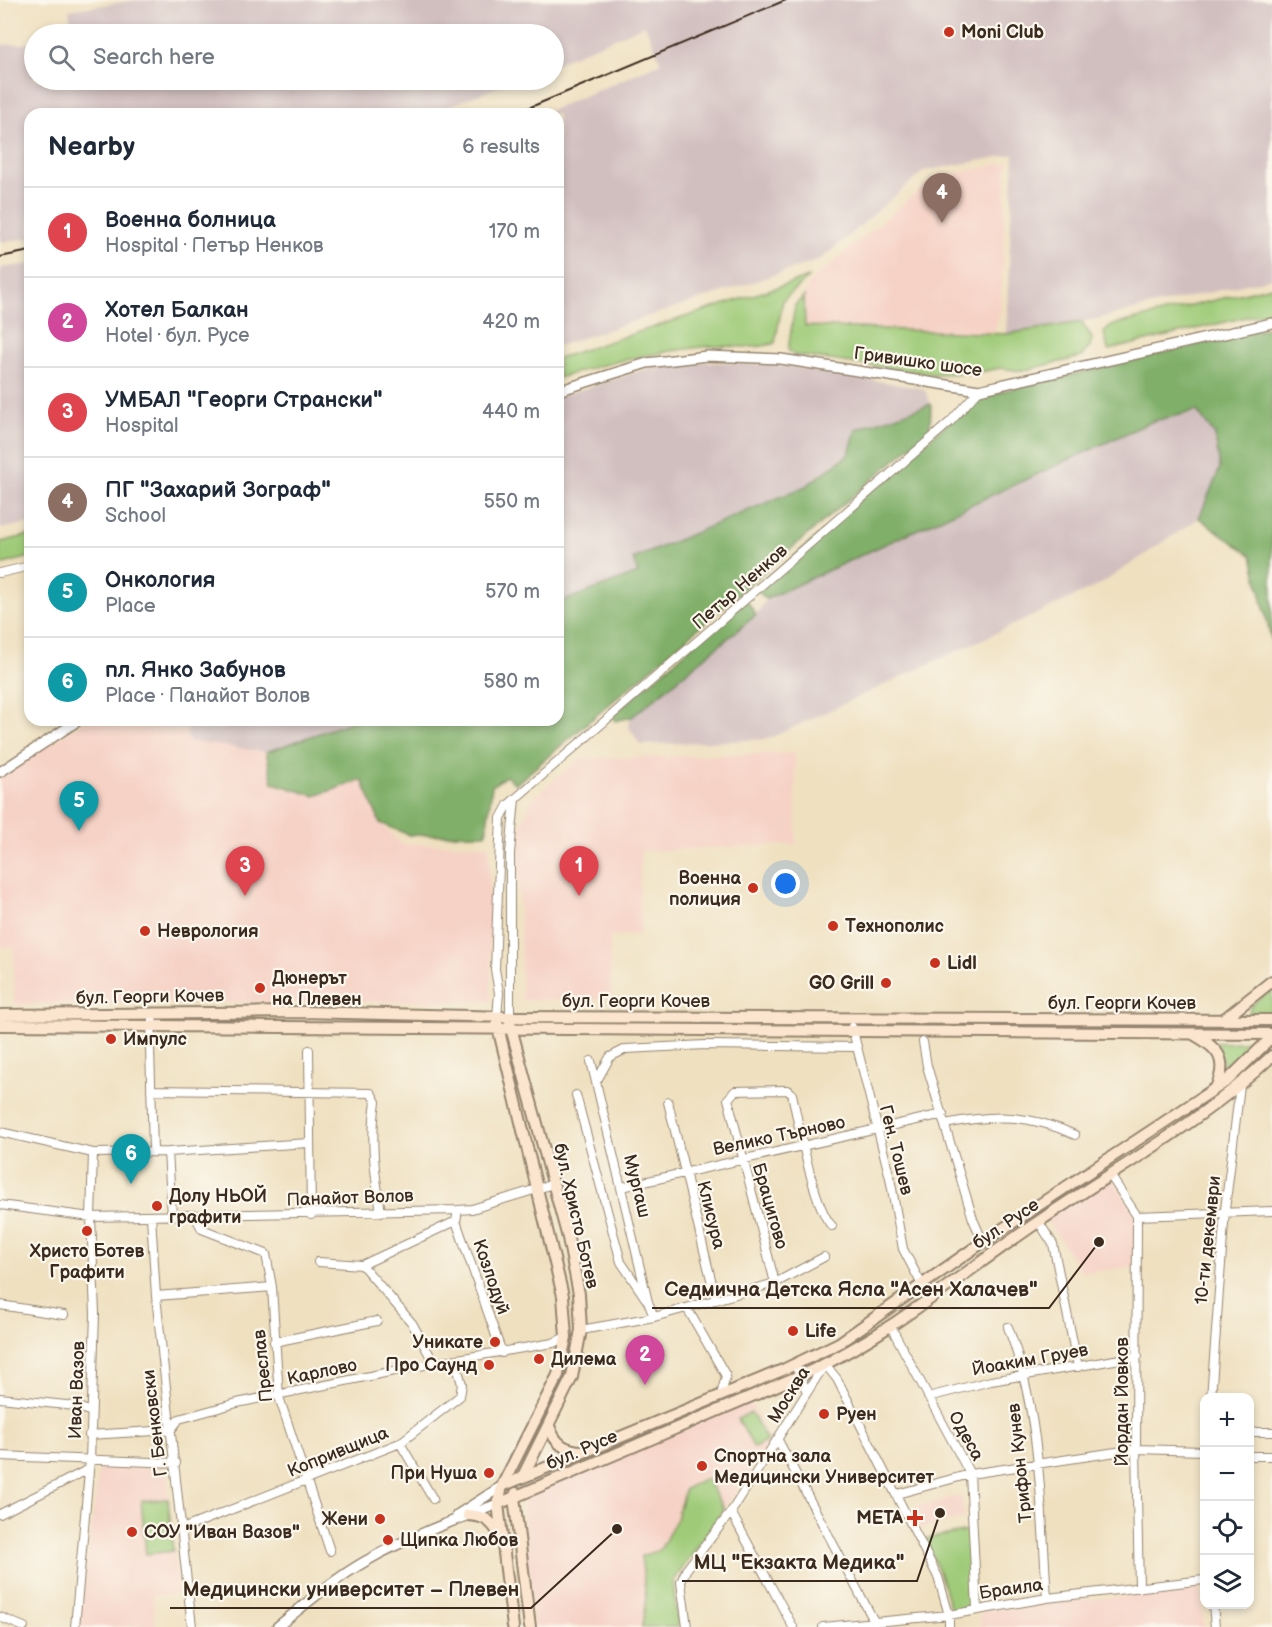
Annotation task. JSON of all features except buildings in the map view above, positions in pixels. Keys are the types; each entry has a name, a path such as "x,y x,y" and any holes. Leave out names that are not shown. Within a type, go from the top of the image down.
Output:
{"main road":[{"path":"1223,1020 1272,981"},
{"name":"бул. Георги Кочев","path":"0,1025 303,1012 496,1017 1272,1020"},
{"name":"бул. Георги Кочев","path":"0,1015 497,1030 1272,1036"},
{"name":"бул. Христо Ботев","path":"496,1017 497,1030 562,1296 566,1337 558,1375 502,1486 498,1504 500,1536 513,1627"},
{"name":"бул. Христо Ботев","path":"510,1017 511,1030 568,1238 579,1294 581,1330 572,1377 514,1497 530,1627"},
{"path":"1193,1034 1211,1044 1219,1056 1222,1072 1216,1088"},
{"name":"бул. Русе","path":"498,1504 797,1370 854,1335 983,1242 1216,1088 1238,1072 1272,1036"},
{"name":"бул. Русе","path":"502,1486 721,1395 797,1370 825,1364 890,1325 1038,1221 1240,1085 1272,1056"},
{"path":"549,1426 559,1445 573,1450 594,1449"},
{"path":"468,1515 479,1516 490,1521 500,1536"}],"street":[{"name":"Гривишко шосе","path":"564,389 647,363 707,356 781,359 979,390 1272,323"},
{"name":"Петър Ненков","path":"496,1017 499,993 495,969 501,818 515,799 750,598 950,422 979,390"},
{"path":"0,573 24,567"},
{"path":"0,772 70,726"},
{"path":"510,1017 510,853 515,799"},
{"name":"Ген. Тошев","path":"851,1018 855,1047 875,1130 890,1178 903,1249 922,1285"},
{"path":"153,1019 150,1048 153,1150"},
{"path":"770,1031 791,1046"},
{"path":"923,1042 927,1066 973,1219 983,1242"},
{"path":"596,1082 610,1057 626,1049 705,1045 855,1047"},
{"path":"309,1050 311,1215"},
{"name":"Мургаш","path":"591,1061 648,1302 654,1317"},
{"name":"10-ти декември","path":"1210,1393 1225,1210 1240,1085"},
{"path":"151,1090 371,1093 376,1102 373,1120 374,1170 381,1212"},
{"name":"Брацигово","path":"776,1283 728,1099 735,1090 787,1090 792,1094 802,1146"},
{"path":"576,1095 621,1262 648,1302"},
{"name":"Клисура","path":"668,1102 716,1300"},
{"name":"Велико Търново","path":"622,1188 942,1114"},
{"path":"945,1124 991,1116 1017,1117 1039,1121 1075,1135"},
{"path":"0,1132 93,1153 153,1150 168,1152 309,1143"},
{"path":"802,1146 823,1213 832,1226"},
{"path":"168,1152 172,1216"},
{"name":"Иван Вазов","path":"75,1627 89,1464 89,1411 95,1314 91,1217 93,1153"},
{"path":"1110,1174 1137,1216 1225,1210 1272,1211"},
{"name":"Панайот Волов","path":"0,1205 91,1217 311,1215 458,1210 472,1209 553,1184"},
{"name":"Козлодуй","path":"458,1210 456,1221 502,1353"},
{"name":"Г. Бенковски","path":"152,1216 156,1296 176,1463 192,1627"},
{"name":"Преслав","path":"195,1216 202,1229 266,1254 272,1287 279,1397 330,1551"},
{"name":"Йордан Йовков","path":"1137,1216 1136,1449 1139,1588"},
{"path":"318,1262 362,1265 456,1221"},
{"path":"1038,1221 1053,1244 1078,1367"},
{"path":"581,1330 654,1317 776,1283 824,1257"},
{"path":"362,1265 422,1337 434,1363"},
{"path":"156,1296 272,1287"},
{"path":"0,1305 64,1315"},
{"path":"687,1308 726,1376 721,1395"},
{"path":"274,1342 376,1321"},
{"name":"Одеса","path":"890,1325 970,1474 977,1608"},
{"name":"Трифон Кунев","path":"1008,1327 1025,1375 1038,1465 1047,1598"},
{"name":"Карлово","path":"89,1435 171,1430 179,1419 237,1404 434,1363 553,1343 566,1337"},
{"name":"Йоаким Груев","path":"928,1398 1025,1375 1138,1356"},
{"name":"Копривщица","path":"182,1529 400,1443 460,1396 462,1384 455,1360"},
{"path":"825,1364 837,1379 938,1577 949,1614 949,1627"},
{"name":"Москва","path":"687,1627 681,1582 686,1570 731,1512 825,1364"},
{"path":"797,1370 807,1392"},
{"path":"0,1398 75,1406 89,1411"},
{"path":"1254,1432 1272,1432"},
{"path":"778,1440 875,1624"},
{"path":"400,1443 433,1499"},
{"path":"897,1494 970,1474 1136,1449 1200,1451"},
{"path":"0,1456 89,1464 176,1463"},
{"path":"1254,1456 1272,1456"},
{"path":"0,1514 89,1464"},
{"path":"277,1627 348,1572 444,1523 502,1486"},
{"path":"444,1523 498,1504"},
{"path":"731,1512 793,1627"},
{"name":"Браила","path":"823,1627 875,1624 1047,1598 1200,1580"},
{"path":"1213,1609 1215,1627"},
{"path":"0,1617 24,1627"}],"shaded area":[{"path":"137,0 1272,0 1272,278 1082,322 1006,334 1014,154 924,171 820,260 564,344 564,108 556,108 661,63 645,25 564,60 564,24 71,24 69,10"},
{"path":"24,44 24,90 490,90 444,108 24,108 24,239 0,242 0,45"},
{"path":"1010,162 1007,166 1000,313 993,333 805,326 804,296 808,284 934,178"},
{"path":"24,265 24,524 0,529 0,268"},
{"path":"704,362 778,364 924,389 931,404 856,429 849,454 806,486 634,559 639,573 564,601 564,395 649,368"},
{"path":"1197,411 1215,434 1220,468 1199,518 1101,584 768,739 640,745 628,725 632,717 756,615 766,599 1153,421"},
{"path":"78,726 187,726 189,741 266,752 273,783 315,796 362,779 380,823 401,844 489,845 491,1001 14,1004 14,947 0,947 0,778"},
{"path":"187,726 339,726 266,752 188,741"},
{"path":"795,753 796,844 640,851 640,934 610,936 611,999 522,1000 518,857 521,826 532,799 580,759"},
{"path":"1110,1175 1137,1216 1136,1267 1082,1272 1045,1217"},
{"path":"748,1397 770,1442 673,1582 678,1627 534,1627 523,1510 528,1492"},
{"name":"СОУ \"Иван Вазов\"","path":"166,1468 178,1594 153,1595 155,1627 78,1627 99,1469"},
{"path":"961,1496 965,1518 919,1528 915,1507"},
{"path":"1200,1589 1200,1609 1202,1609 1204,1627 981,1627 980,1611"}],"green space":[{"path":"809,277 783,300 775,343 757,347 711,346 683,349 611,363 564,376 564,356"},
{"path":"1272,286 1272,311 1108,350 1104,332 1113,325"},
{"path":"804,296 805,326 1006,334 1082,322 1092,338 1090,346 1081,357 1021,371 1001,368 975,373 931,374 794,355 788,350 795,305"},
{"path":"1272,327 1272,643 1252,556 1199,518 1220,468 1215,435 1197,411 1153,421 766,599 756,589 971,403 1003,391"},
{"path":"931,404 930,430 516,784 506,776 492,786 486,834 409,835 380,823 362,780 315,796 273,783 266,752 339,726 564,726 564,601 638,573 633,559 806,486 849,454 856,429"},
{"path":"24,536 24,559 0,565 0,542"},
{"path":"743,602 748,602 756,615 632,717 615,721 612,716"},
{"path":"1272,987 1272,1016 1249,1015 1250,1007"},
{"path":"1246,1042 1251,1048 1249,1053 1227,1073 1215,1043"},
{"path":"751,1412 767,1441 754,1448 738,1419"},
{"path":"706,1478 724,1509 673,1582 678,1627 642,1627 646,1598 641,1556 660,1550 675,1522 685,1489"},
{"path":"168,1499 173,1551 146,1554 141,1501"},
{"path":"969,1531 975,1607 951,1611 940,1574 925,1539"}],"railway":[{"path":"528,108 786,0"},
{"path":"0,257 24,252"}],"place":[{"name":"Moni Club","path":"949,32"},
{"name":"ПГ \"Захарий Зограф\"","path":"942,223"},
{"name":"Онкология","path":"79,831"},
{"name":"Военна полиция","path":"753,888"},
{"name":"УМБАЛ \"Георги Странски\"","path":"245,896"},
{"name":"Военна болница","path":"579,896"},
{"name":"Технополис","path":"833,926"},
{"name":"Неврология","path":"145,931"},
{"name":"Lidl","path":"935,963"},
{"name":"GO Grill","path":"886,983"},
{"name":"Дюнерът на Плевен","path":"260,988"},
{"name":"Импулс","path":"111,1039"},
{"name":"пл. Янко Забунов","path":"131,1184"},
{"name":"Долу НЬОЙ графити","path":"157,1206"},
{"name":"Христо Ботев Графити","path":"87,1231"},
{"name":"Седмична Детска Ясла \"Асен Халачев\"","path":"1099,1242"},
{"name":"Life","path":"793,1331"},
{"name":"Уникате","path":"495,1342"},
{"name":"Дилема","path":"539,1359"},
{"name":"Про Саунд","path":"489,1365"},
{"name":"Хотел Балкан","path":"645,1385"},
{"name":"Руен","path":"824,1414"},
{"name":"Спортна зала Медицински Университет","path":"702,1466"},
{"name":"При Нуша","path":"489,1473"},
{"name":"МЦ \"Екзакта Медика\"","path":"940,1513"},
{"name":"META","path":"915,1518"},
{"name":"Жени","path":"380,1519"},
{"name":"Медицински университет – Плевен","path":"617,1529"},
{"name":"СОУ \"Иван Вазов\"","path":"132,1532"},
{"name":"Щипка Любов","path":"388,1540"}]}
